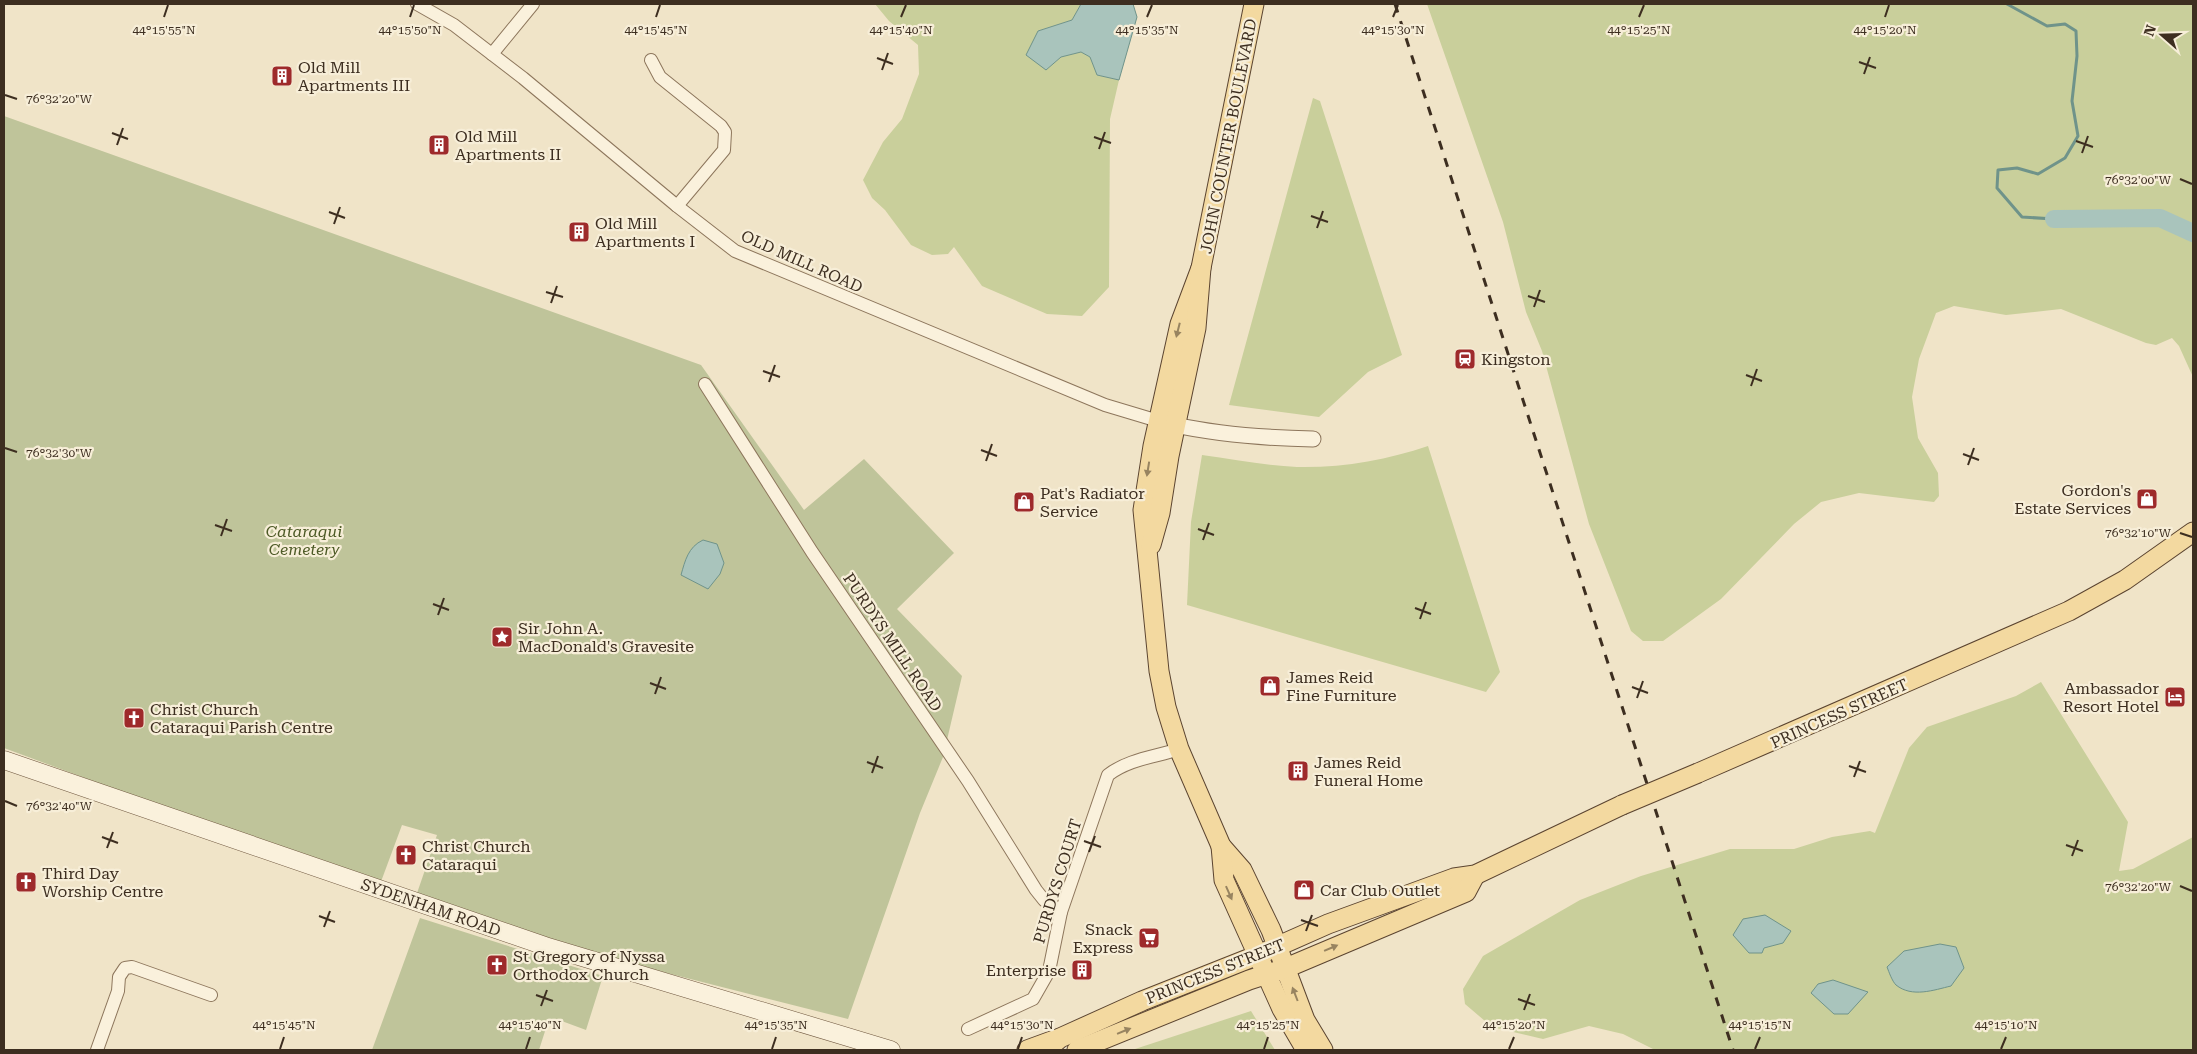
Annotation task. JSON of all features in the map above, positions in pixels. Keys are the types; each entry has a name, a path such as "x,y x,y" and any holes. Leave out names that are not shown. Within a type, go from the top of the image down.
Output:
{"main road":[{"name":"JOHN COUNTER BOULEVARD","path":"1254,4 1201,268 1180,324 1167,424 1143,510 1159,671 1166,707 1179,750 1222,846 1242,870 1278,946 1306,1020 1323,1050"},
{"name":"PRINCESS STREET","path":"1046,1050 1060,1038 1142,1001 1258,955 1328,924 1454,878 1475,875 1622,805 2069,611 2125,580 2193,532"},
{"name":"SYDENHAM ROAD","path":"4,760 546,946 891,1050"},
{"name":"JOHN COUNTER BOULEVARD","path":"1222,846 1224,880 1291,1028 1306,1050"},
{"name":"PRINCESS STREET","path":"1077,1050 1249,980 1286,968 1466,892 1475,875"},
{"path":"1026,1050 1060,1038"}],"street":[{"name":"OLD MILL ROAD","path":"417,4 442,18 492,54 676,206 724,244 744,256 1105,405 1167,424"},
{"path":"492,54 533,4"},
{"path":"651,60 660,77 725,132 724,150 676,206"},
{"name":"PURDYS MILL ROAD","path":"705,384 812,552 957,765 1036,890 1044,900 1062,912"},
{"path":"1167,424 1202,431 1260,438 1313,439"},
{"name":"PURDYS COURT","path":"968,1029 1033,998 1049,971 1062,912 1108,775 1118,767 1132,762 1179,750"},
{"path":"97,1050 118,991 119,977 125,968 132,967 210,995"}],"green space":[{"path":"875,4 1081,4 1072,20 1038,31 1046,70 1061,57 1081,52 1090,57 1097,75 1119,80 1110,119 1109,287 1082,316 1047,314 982,286 954,247 948,254 932,255 911,245 885,210 872,198 863,180 883,142 902,119 919,74 918,45 889,21"},
{"path":"1427,4 2193,4 2193,377 2179,346 2172,338 2156,345 2146,343 2061,309 2006,315 1954,306 1936,313 1919,359 1912,397 1918,438 1938,473 1939,496 1934,502 1859,493 1821,502 1794,524 1721,599 1663,641 1643,641 1631,631 1589,524 1542,351 1526,312 1503,222"},
{"path":"1313,98 1320,101 1402,355 1368,372 1319,417 1229,405"},
{"name":"Cataraqui Cemetery","path":"4,116 701,365 804,510 864,459 954,553 897,609 962,676 943,757 920,813 848,1019 553,944 415,899 437,835 402,825 379,887 4,748"},
{"path":"1428,446 1500,672 1486,692 1187,605 1191,522 1202,455 1274,465 1314,467 1364,462"},
{"path":"2041,682 2128,822 2119,871 2133,869 2193,837 2193,1050 1655,1050 1623,1034 1589,1026 1543,1039 1492,1027 1465,1004 1463,989 1483,956 1580,900 1641,876 1730,849 1794,849 1832,837 1870,831 1875,833 1909,748 1927,727 2016,696"},
{"path":"420,918 603,976 586,1030 559,1020 547,1025 539,1050 372,1050"},
{"path":"1251,1011 1275,1050 1132,1050"}],"water":[{"path":"1081,4 1133,4 1137,17 1119,80 1097,75 1090,57 1081,52 1061,57 1046,70 1026,55 1038,31 1072,20"},
{"path":"703,540 717,544 724,563 720,574 708,589 681,575 691,550"},
{"path":"1765,915 1791,931 1783,943 1764,948 1762,953 1749,953 1733,935 1743,919"},
{"path":"1940,944 1956,947 1964,968 1951,986 1916,992 1902,989 1896,985 1887,967 1904,951"},
{"path":"1833,980 1868,992 1848,1014 1834,1014 1811,993 1818,984"}],"waterway":[{"path":"2007,4 2047,26 2065,24 2076,31 2077,56 2072,101 2078,136 2065,158 2038,174 2017,168 1998,170 1997,188 2022,217 2054,219"},
{"path":"2054,219 2160,218 2193,233"}],"railway":[{"path":"1395,4 1733,1050"}],"place":[{"name":"Old Mill Apartments III","path":"282,76"},
{"name":"Old Mill Apartments II","path":"439,145"},
{"name":"Old Mill Apartments I","path":"579,232"},
{"name":"Kingston","path":"1465,359"},
{"name":"Gordon's Estate Services","path":"2147,499"},
{"name":"Pat's Radiator Service","path":"1024,502"},
{"name":"Sir John A. MacDonald's Gravesite","path":"502,637"},
{"name":"James Reid Fine Furniture","path":"1270,686"},
{"name":"Ambassador Resort Hotel","path":"2175,697"},
{"name":"Christ Church Cataraqui Parish Centre","path":"134,718"},
{"name":"James Reid Funeral Home","path":"1298,771"},
{"name":"Christ Church Cataraqui","path":"406,855"},
{"name":"Third Day Worship Centre","path":"26,882"},
{"name":"Car Club Outlet","path":"1304,890"},
{"name":"Snack Express","path":"1149,938"},
{"name":"St Gregory of Nyssa Orthodox Church","path":"497,965"},
{"name":"Enterprise","path":"1082,970"}]}
